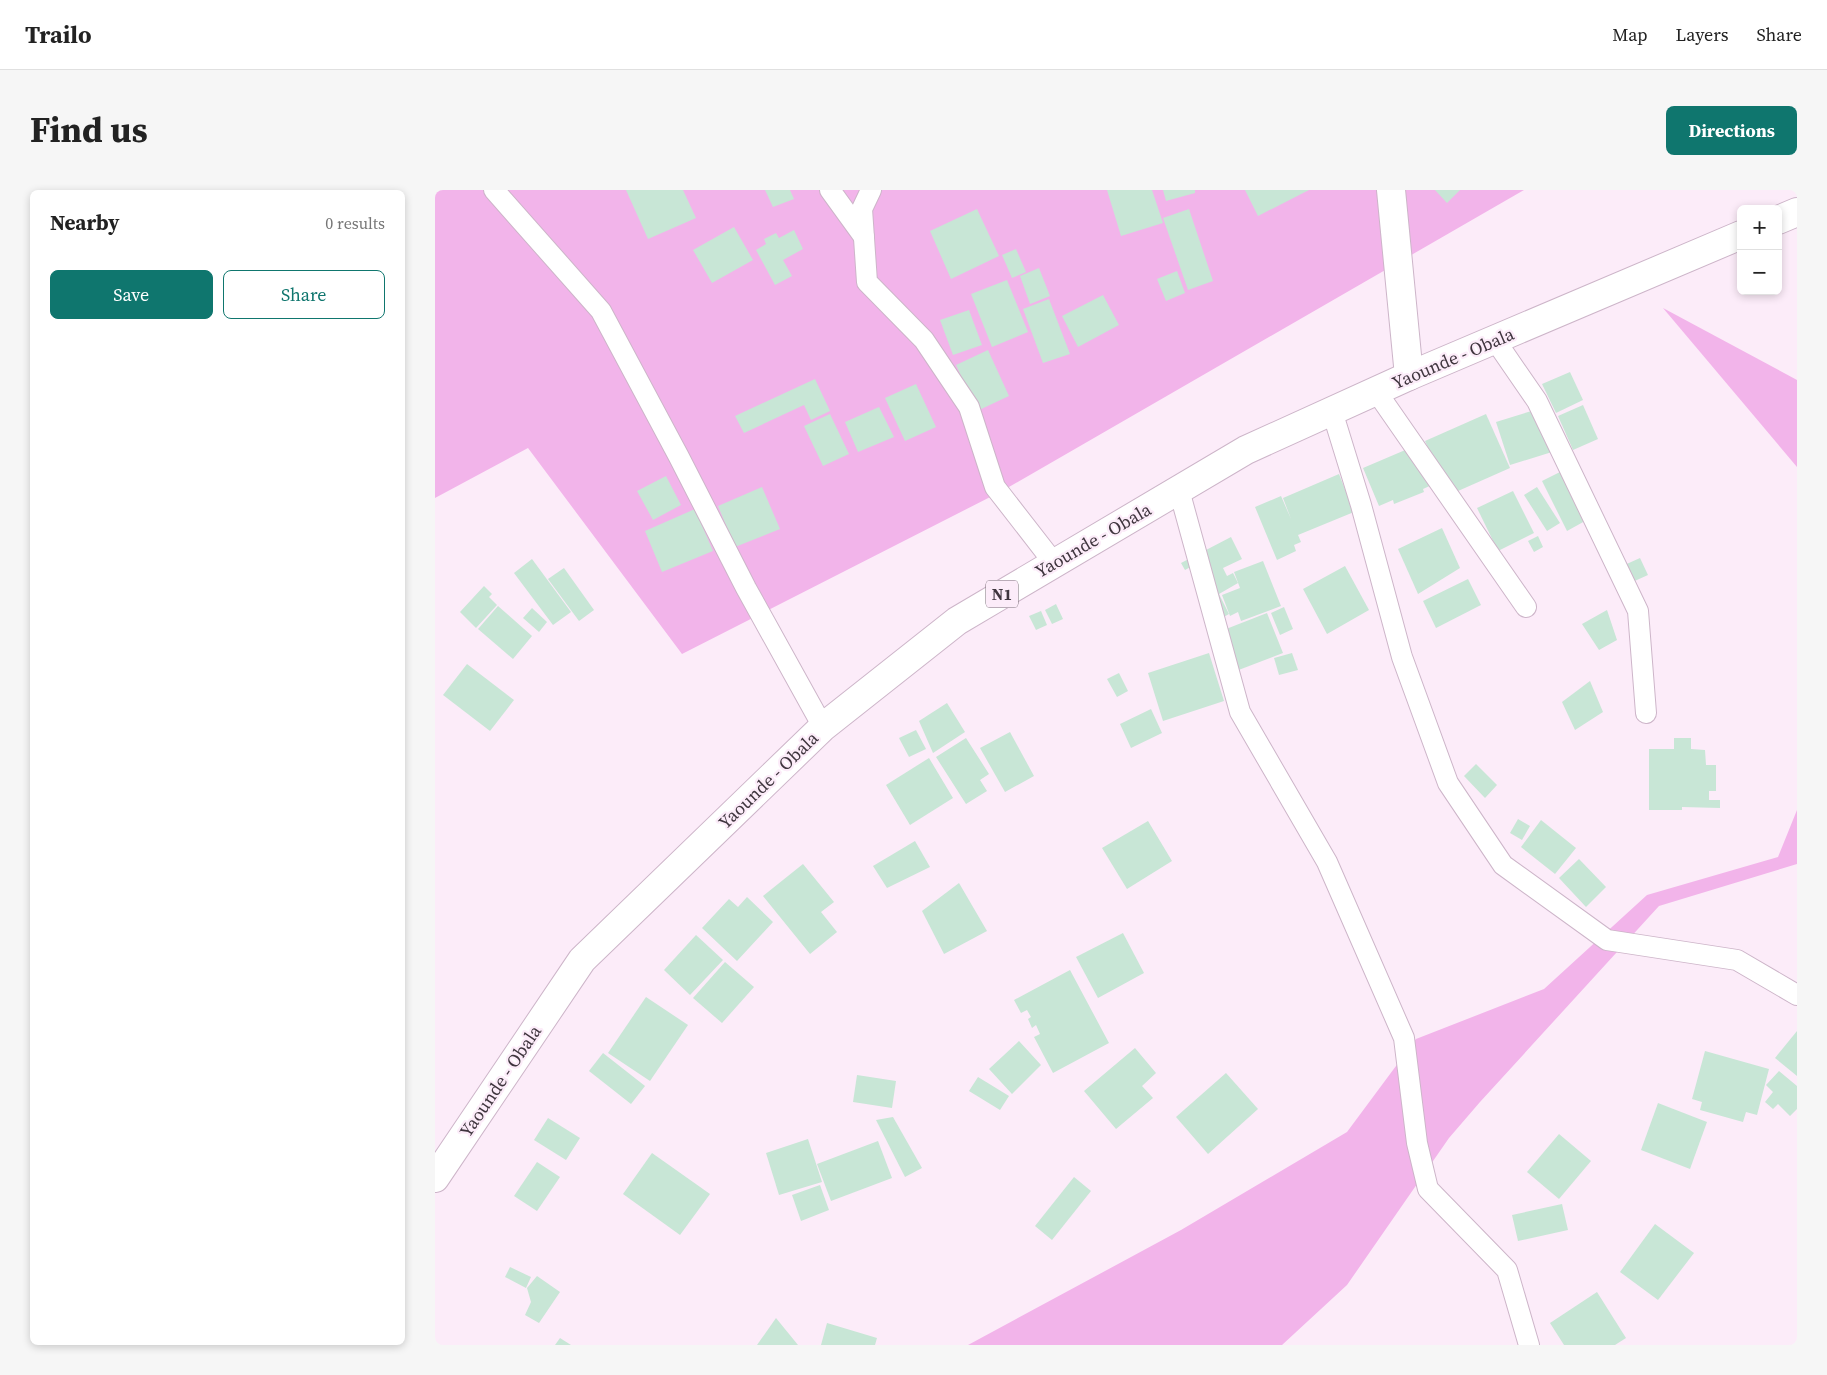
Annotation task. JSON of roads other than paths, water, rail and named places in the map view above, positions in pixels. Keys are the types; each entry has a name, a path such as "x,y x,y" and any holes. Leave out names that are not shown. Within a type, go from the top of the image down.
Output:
{"main road":[{"path":"1391,190 1409,376"},
{"path":"1782,218 1797,212"},
{"name":"Yaounde - Obala","path":"435,1178 582,960 823,727 957,621 1246,450 1409,376 1737,238"}],"street":[{"path":"495,190 601,311 746,588 823,727"},
{"path":"830,190 864,237"},
{"path":"871,190 863,209 867,282 924,340 964,399 969,407 995,487 1054,563"},
{"path":"1495,340 1537,401 1638,611 1646,713"},
{"path":"1376,391 1526,607"},
{"path":"1332,411 1361,505 1401,657 1448,783 1503,865 1607,940 1737,960 1797,995"},
{"path":"1179,490 1240,712 1327,862 1405,1038 1417,1143 1428,1189 1507,1270 1529,1345"}]}
